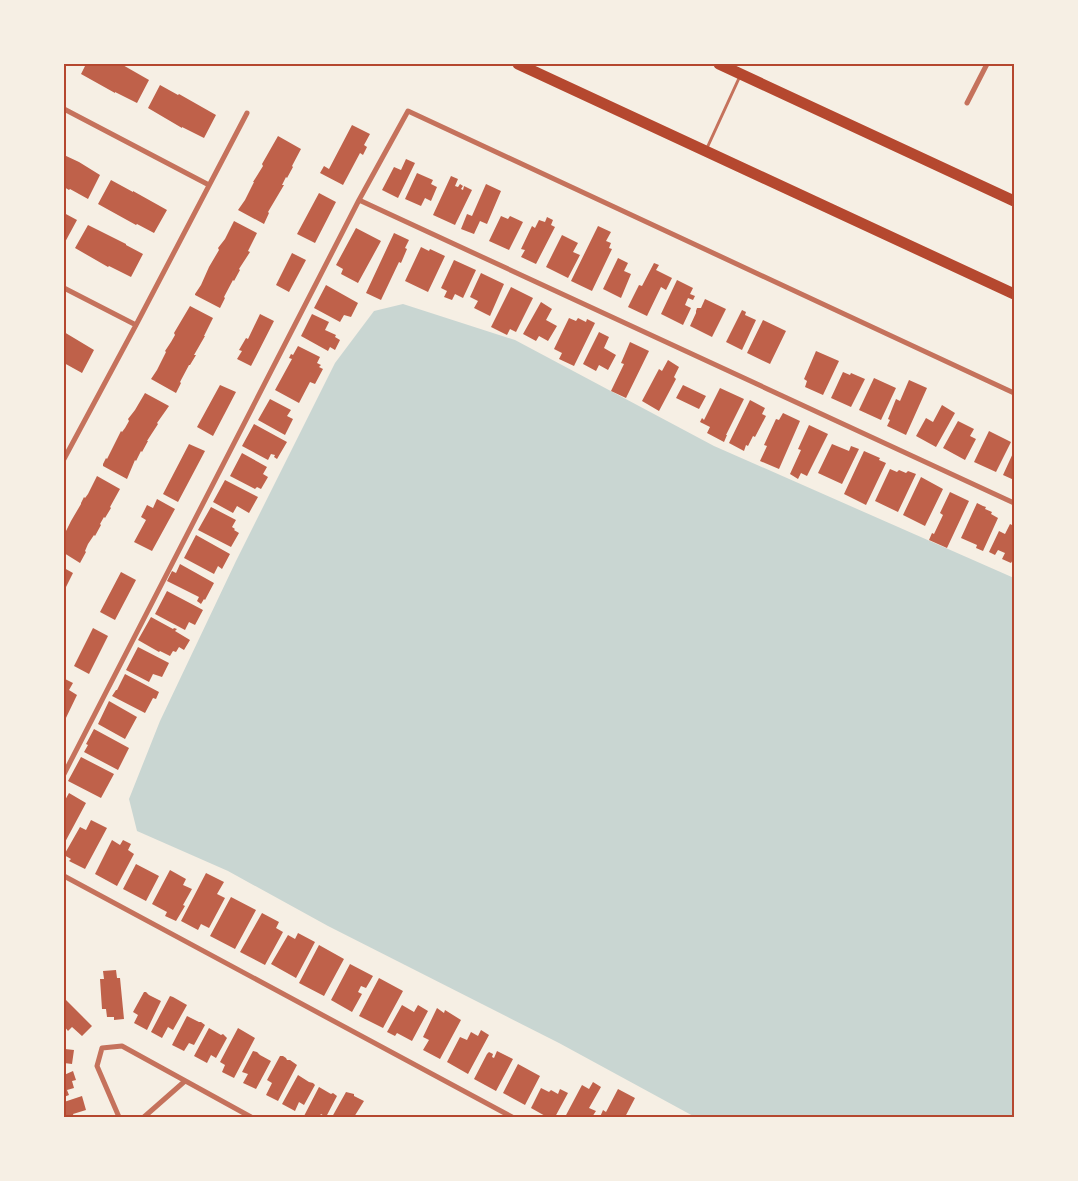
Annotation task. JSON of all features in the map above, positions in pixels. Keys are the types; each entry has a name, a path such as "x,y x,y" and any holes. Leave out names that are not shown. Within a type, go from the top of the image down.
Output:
{"highway":[{"path":"518,64 1014,294"},
{"path":"719,64 1014,201"}],"street":[{"path":"967,103 987,64"},
{"path":"64,109 209,185"},
{"path":"64,774 359,200 408,111 1014,393"},
{"path":"64,459 247,113"},
{"path":"359,200 1014,503"},
{"path":"64,288 136,325"},
{"path":"64,876 512,1117"},
{"path":"118,1117 97,1066 102,1048 122,1046 251,1117"},
{"path":"144,1117 185,1081"}],"lane":[{"path":"705,150 741,74"}],"shaded area":[{"path":"403,304 515,340 714,446 1014,578 1014,1117 695,1117 559,1043 328,926 228,871 137,831 129,799 160,721 236,561 335,363 374,311"}],"building":[{"path":"86,64 121,64 149,80 137,103 81,74"},
{"path":"160,85 216,115 204,138 182,128 148,108"},
{"path":"352,125 370,134 364,145 367,147 363,155 360,153 343,185 320,173 324,166 329,169"},
{"path":"278,136 301,149 282,185 284,185 268,212 264,224 238,210"},
{"path":"64,155 100,175 88,199 64,187"},
{"path":"406,159 415,163 398,198 382,190 394,167 401,170"},
{"path":"417,173 433,180 431,184 437,187 431,201 425,198 421,206 405,199"},
{"path":"451,176 458,179 455,186 458,187 460,184 463,186 461,189 463,190 464,186 472,190 455,225 433,215"},
{"path":"111,180 167,210 154,233 98,204"},
{"path":"486,184 501,191 487,224 480,221 474,234 461,229 467,214 472,216"},
{"path":"319,193 336,202 315,243 297,234"},
{"path":"64,213 77,220 64,244"},
{"path":"501,216 508,219 510,216 523,222 509,250 489,241"},
{"path":"547,217 553,220 551,225 555,227 536,264 521,257 525,250 521,249 532,226 535,228 539,220 545,222"},
{"path":"234,221 257,233 248,251 250,252 233,280 220,308 195,294"},
{"path":"88,225 143,254 131,277 108,267 75,248"},
{"path":"598,226 611,232 606,241 611,243 609,248 612,249 592,291 571,281"},
{"path":"356,228 381,241 358,283 341,274 343,269 336,265"},
{"path":"394,233 409,240 401,263 399,262 381,300 366,293"},
{"path":"562,235 578,243 573,252 580,255 568,278 546,267"},
{"path":"421,247 445,256 428,292 405,281"},
{"path":"292,253 306,260 289,292 276,285"},
{"path":"618,258 628,263 624,271 631,274 621,298 603,289"},
{"path":"454,260 476,270 463,298 455,294 452,300 444,297 447,291 441,288"},
{"path":"654,263 659,265 656,270 672,278 666,290 661,287 647,316 628,307 639,285 642,286"},
{"path":"481,273 504,284 490,316 474,308 478,301 470,297"},
{"path":"677,280 693,288 690,294 695,296 693,300 688,298 685,305 691,308 683,325 661,314"},
{"path":"326,285 358,303 351,317 344,315 340,322 314,308"},
{"path":"511,287 533,298 516,332 510,329 507,335 491,327"},
{"path":"705,299 726,309 712,337 690,326 697,308 701,308"},
{"path":"541,302 552,309 546,320 557,326 548,341 539,336 536,341 523,334"},
{"path":"190,306 213,318 176,393 151,379"},
{"path":"742,310 746,312 745,315 756,320 742,350 726,342"},
{"path":"260,314 274,321 251,366 237,359 242,351 239,350 246,338 248,339"},
{"path":"312,314 329,322 325,330 336,335 335,337 340,340 335,350 330,347 328,351 301,336"},
{"path":"569,318 576,321 578,318 586,322 587,319 595,323 574,366 559,359 562,353 554,349"},
{"path":"763,320 786,331 770,364 747,353"},
{"path":"64,332 94,350 82,373 64,363"},
{"path":"599,332 609,337 604,348 616,355 608,370 599,365 596,371 583,364"},
{"path":"630,342 649,351 626,398 611,391 624,364 621,363"},
{"path":"298,346 320,357 317,363 323,369 315,384 310,382 299,403 275,390 292,359 289,358 291,354 293,355"},
{"path":"816,351 839,361 823,395 805,387 807,381 804,379"},
{"path":"668,360 679,367 674,377 676,379 659,411 642,401 659,369 662,371"},
{"path":"843,372 865,379 851,407 831,398"},
{"path":"874,378 896,388 881,420 859,410"},
{"path":"909,380 927,388 906,435 887,426 896,399 900,401"},
{"path":"220,385 236,392 213,436 197,427"},
{"path":"683,385 706,396 699,409 676,398"},
{"path":"720,388 744,399 724,442 707,433 710,427 700,422 702,418 704,420"},
{"path":"145,393 169,406 157,423 142,452 135,460 127,479 103,466 103,464"},
{"path":"270,399 291,410 287,416 293,419 285,435 258,420"},
{"path":"750,400 765,408 762,414 766,416 755,437 753,436 744,451 729,443"},
{"path":"942,405 955,413 936,447 916,436 926,418 933,422"},
{"path":"783,413 800,421 779,469 760,461 767,446 764,445 776,419 779,420"},
{"path":"958,421 974,429 970,436 976,439 965,460 943,448"},
{"path":"254,424 287,442 277,459 274,457 275,455 271,454 268,460 242,446"},
{"path":"809,425 828,434 807,476 801,473 798,479 790,474 801,450 798,449"},
{"path":"989,431 1011,442 996,472 974,462"},
{"path":"189,444 205,451 178,502 163,494"},
{"path":"832,444 849,451 851,446 859,449 842,484 818,473"},
{"path":"864,451 880,458 879,460 886,463 866,505 844,494"},
{"path":"1014,451 1014,480 1003,475"},
{"path":"242,453 267,467 263,474 268,477 261,489 257,487 255,489 230,476"},
{"path":"890,469 897,472 899,470 916,474 898,512 875,501"},
{"path":"97,476 120,489 95,536 88,544 80,563 64,553 64,535"},
{"path":"921,477 943,489 925,526 903,515"},
{"path":"225,480 258,497 249,513 237,506 233,513 213,502"},
{"path":"950,492 969,501 947,548 929,540 943,515 940,513"},
{"path":"157,499 175,509 152,551 134,542 146,520 141,517 147,505 153,508"},
{"path":"977,503 986,507 985,509 992,512 991,514 998,518 983,551 976,548 977,545 961,538"},
{"path":"211,507 236,520 232,527 239,533 231,547 198,530"},
{"path":"1010,524 1014,526 1014,558 1011,563 1002,559 1005,553 998,550 995,555 989,552 999,531 1005,534"},
{"path":"196,535 230,554 222,569 218,566 214,574 184,558"},
{"path":"180,564 214,583 201,604 197,601 199,597 167,581 172,571 176,573"},
{"path":"64,568 73,573 64,591"},
{"path":"121,572 136,580 115,620 100,612"},
{"path":"167,591 203,610 195,625 189,622 185,630 155,614"},
{"path":"151,617 173,629 177,629 175,631 190,640 184,650 179,647 170,656 138,640"},
{"path":"93,628 108,636 89,674 74,666"},
{"path":"138,647 169,663 162,677 153,674 149,682 126,670"},
{"path":"125,674 159,692 156,699 153,698 145,713 112,696"},
{"path":"65,679 73,683 69,690 77,695 64,722 64,681"},
{"path":"109,701 137,717 125,739 98,724"},
{"path":"94,729 129,748 118,770 84,752"},
{"path":"81,757 114,774 101,798 68,781"},
{"path":"69,793 86,803 64,844 64,802"},
{"path":"91,820 107,828 85,869 69,861 71,859 64,855 80,827 86,830"},
{"path":"112,840 120,845 123,840 131,844 128,850 134,854 117,886 95,874"},
{"path":"136,864 159,876 146,901 123,889"},
{"path":"170,870 186,879 183,885 192,889 176,921 165,916 167,912 152,904"},
{"path":"206,873 224,882 217,894 225,898 209,928 201,924 198,930 181,921"},
{"path":"231,897 256,910 235,949 210,936"},
{"path":"262,913 279,922 276,928 283,932 265,965 240,952"},
{"path":"298,933 315,942 296,978 271,964 288,935 295,939"},
{"path":"319,945 344,959 324,996 299,983"},
{"path":"350,964 373,976 366,988 361,986 358,992 362,994 352,1012 331,1000"},
{"path":"116,970 117,978 120,978 124,1019 114,1020 114,1017 107,1017 106,1009 102,1009 100,979 104,979 103,971"},
{"path":"379,978 403,991 383,1028 359,1016"},
{"path":"144,992 161,1001 147,1030 134,1023 138,1015 133,1012"},
{"path":"170,996 187,1005 173,1030 168,1027 162,1038 151,1032"},
{"path":"64,998 92,1026 82,1036 72,1027 68,1031 64,1026"},
{"path":"402,1005 414,1012 418,1005 428,1011 412,1041 397,1033 395,1036 387,1032"},
{"path":"437,1008 444,1013 445,1010 461,1020 440,1059 423,1050 429,1040 423,1037"},
{"path":"187,1016 205,1025 194,1045 189,1043 184,1051 172,1045"},
{"path":"209,1028 221,1035 223,1034 227,1038 216,1058 211,1055 207,1063 194,1056"},
{"path":"238,1028 255,1038 234,1078 222,1072 225,1065 220,1062"},
{"path":"481,1030 489,1035 468,1074 447,1062 460,1037 467,1040 471,1032 478,1036"},
{"path":"64,1043 66,1043 65,1049 74,1050 72,1064 64,1063"},
{"path":"253,1051 271,1061 256,1089 243,1083 248,1074 242,1072"},
{"path":"497,1051 513,1059 496,1091 474,1079 487,1054 489,1052 493,1054 492,1057 494,1058"},
{"path":"280,1056 297,1065 278,1101 266,1095 272,1083 267,1080"},
{"path":"518,1064 540,1076 525,1105 503,1093"},
{"path":"73,1071 76,1080 72,1081 74,1088 67,1090 69,1095 64,1097 64,1075"},
{"path":"298,1075 315,1085 304,1105 299,1102 295,1111 282,1104"},
{"path":"593,1082 601,1087 589,1108 596,1111 592,1117 565,1117 582,1085 589,1089"},
{"path":"319,1087 337,1096 326,1117 321,1114 319,1117 304,1116"},
{"path":"541,1088 558,1094 560,1089 568,1093 555,1117 547,1117 531,1108"},
{"path":"618,1089 635,1098 625,1117 600,1117 603,1110 606,1112"},
{"path":"346,1092 354,1094 354,1096 364,1101 354,1117 332,1117"},
{"path":"82,1096 86,1110 73,1114 74,1117 64,1117 64,1102"}]}
